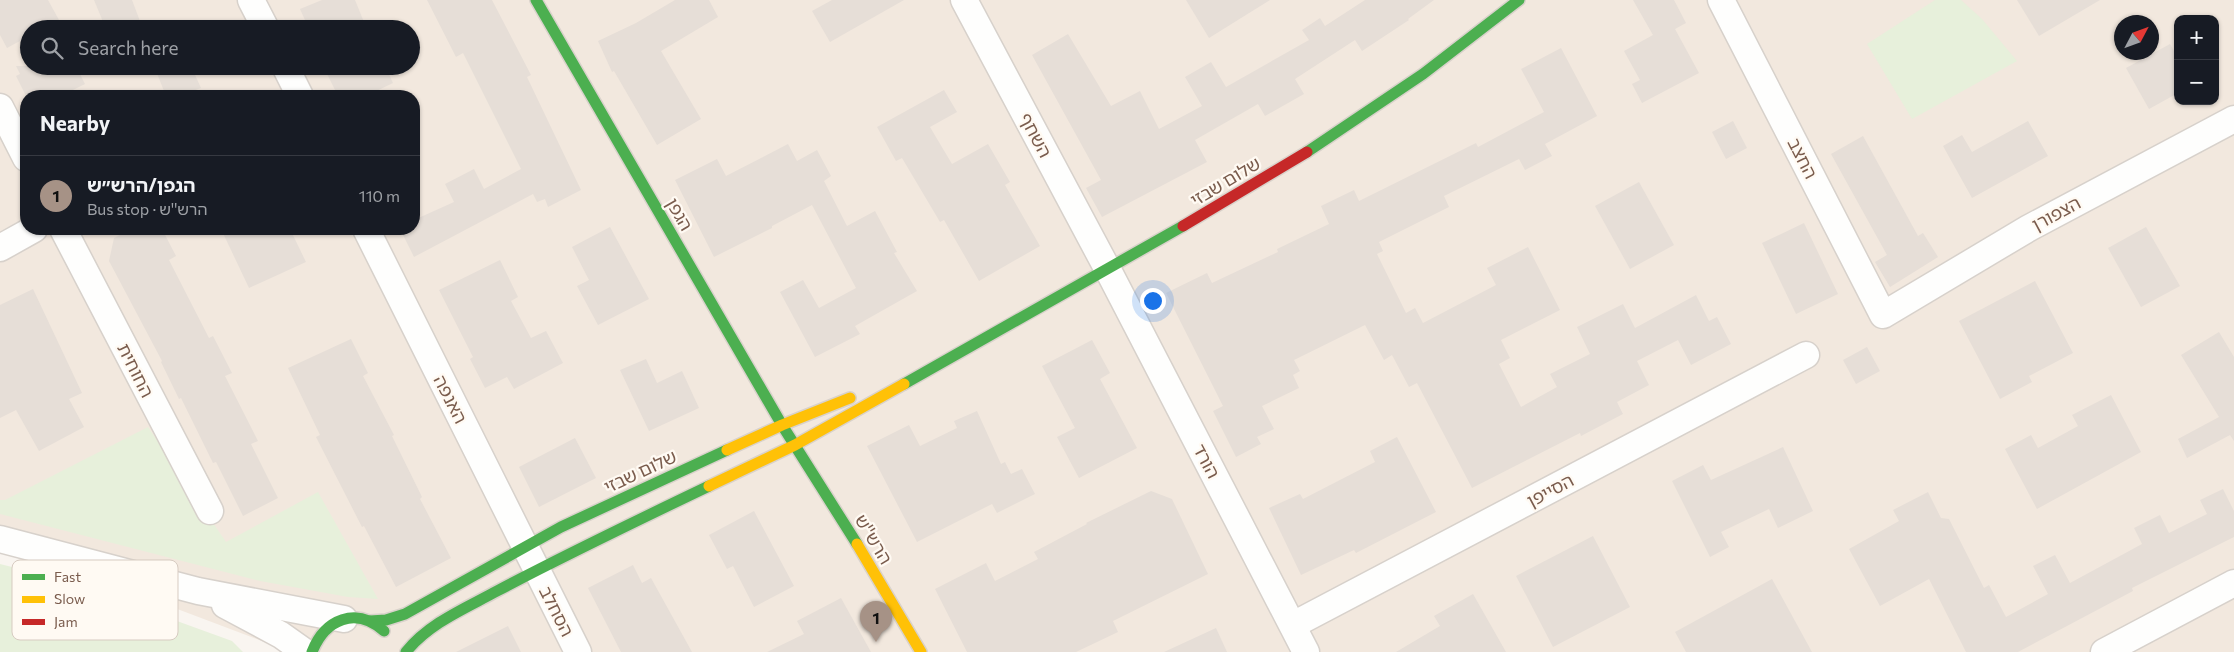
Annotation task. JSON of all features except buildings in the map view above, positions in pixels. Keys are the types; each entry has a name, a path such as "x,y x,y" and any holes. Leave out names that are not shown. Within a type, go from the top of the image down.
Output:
{"street":[{"path":"251,0 261,20"},
{"name":"הגפן","path":"536,0 795,445"},
{"name":"השחף","path":"964,0 1108,270"},
{"name":"שלום שבזי","path":"399,651 430,629 536,570 795,445 1108,270 1289,164 1423,74 1519,0"},
{"name":"החצב","path":"1722,0 1883,315"},
{"path":"289,75 297,90"},
{"path":"0,107 20,146"},
{"name":"הצפורן","path":"1883,315 2029,228 2234,119"},
{"path":"0,248 23,235"},
{"name":"החוחית","path":"66,235 210,511"},
{"name":"האנפה","path":"369,235 536,570"},
{"name":"הורד","path":"1108,270 1306,652"},
{"name":"הסייפן","path":"1293,625 1806,355"},
{"name":"שלום שבזי","path":"344,619 386,620 405,614 524,547 626,496 782,425 934,366"},
{"name":"הרש''ש","path":"795,445 856,542 921,652"},
{"path":"0,539 80,560"},
{"name":"הסחלב","path":"536,570 578,652"},
{"path":"2104,652 2234,583"},
{"path":"178,586 344,619"},
{"path":"198,591 257,621 305,652"},
{"path":"312,652 314,643 322,632 332,624 344,619"},
{"path":"370,621 381,628 390,638"}],"shaded area":[{"path":"0,0 2234,0 2234,652 291,652 178,609 178,560 48,560 0,542"}],"green space":[{"path":"1935,0 1961,0 1982,19 2017,61 1912,119 1867,44"},
{"path":"148,427 226,542 318,492 378,599 348,597 260,581 0,514 0,500 5,500"},
{"path":"0,564 12,567 12,640 178,640 178,621 232,641 243,652 0,652"}],"traffic: fast":[{"path":"536,0 782,425 857,544"},
{"path":"1307,152 1423,74 1519,0"},
{"path":"904,384 1183,226"},
{"path":"370,621 386,620 405,614 561,527 727,450"},
{"path":"406,652 437,624 461,610 576,550 709,486"},
{"path":"312,652 325,631 333,624 342,620 352,618 363,619 384,631"}],"traffic: slow":[{"path":"709,486 795,445 904,384"},
{"path":"727,450 782,425 850,398"},
{"path":"857,544 921,652"}],"traffic: jam":[{"path":"1183,226 1307,152"}],"place":[{"name":"הגפן/הרש״ש","path":"876,642"}]}
